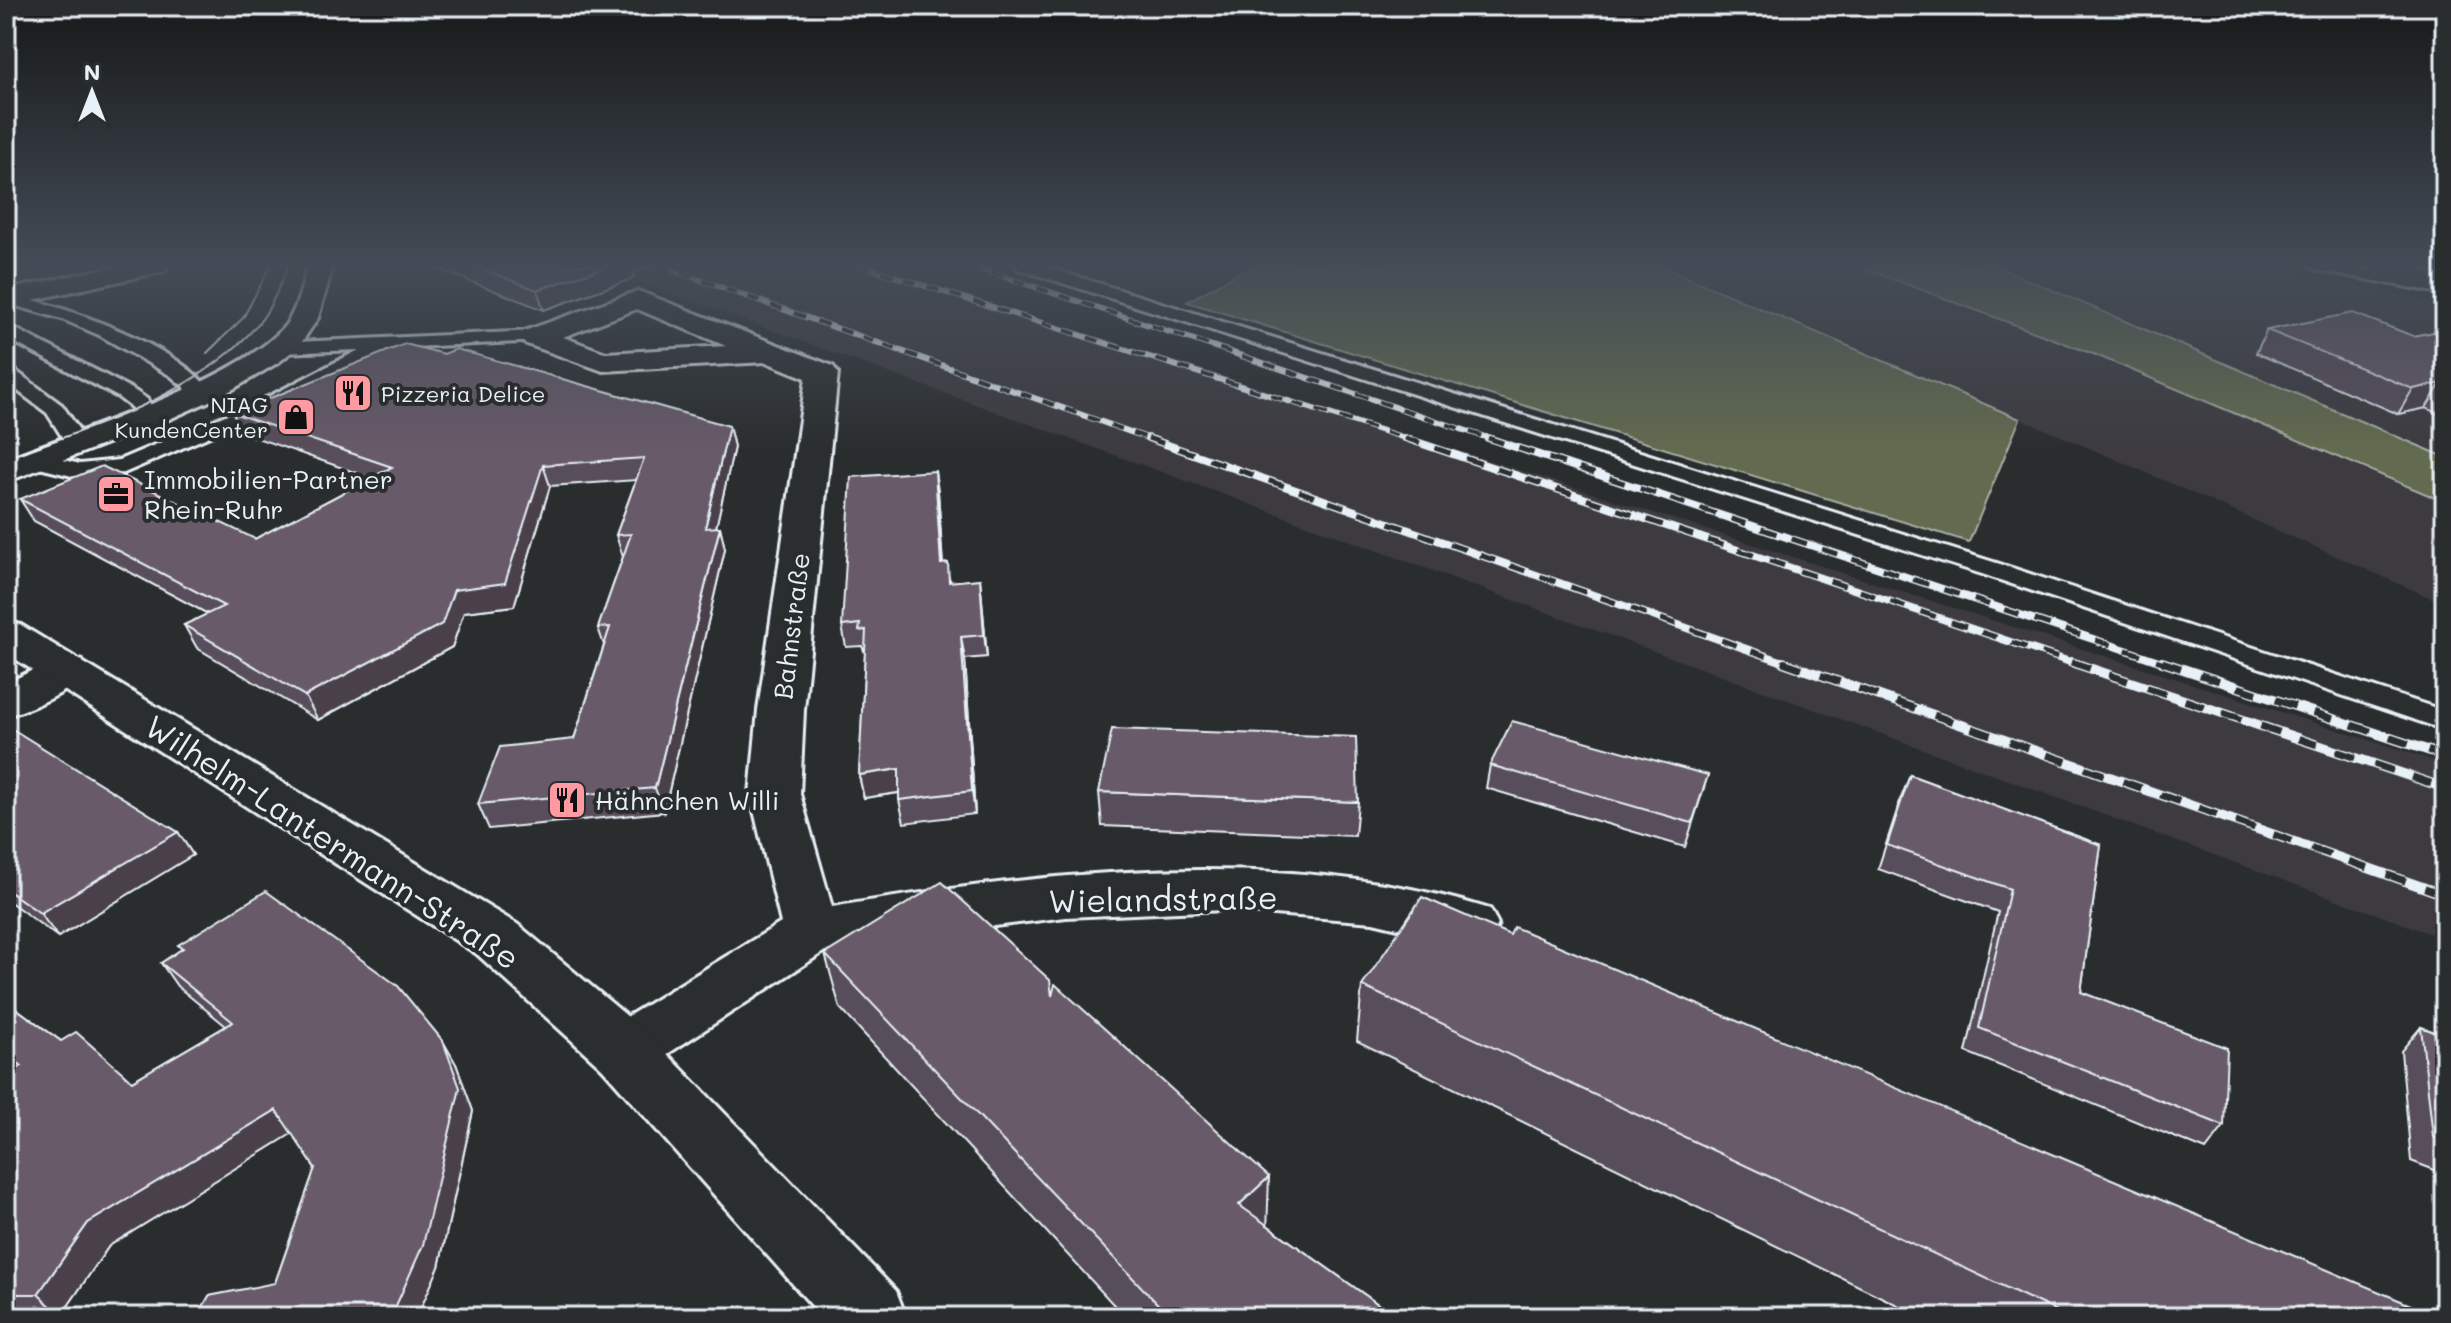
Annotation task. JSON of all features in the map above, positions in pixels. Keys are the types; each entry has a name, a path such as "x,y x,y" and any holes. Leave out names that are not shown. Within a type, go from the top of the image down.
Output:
{"street":[{"path":"20,465 147,417 201,392 280,347 299,327"},
{"name":"Bahnstraße","path":"535,337 563,327"},
{"name":"Bahnstraße","path":"705,327 822,373 781,710 775,794 811,932"},
{"name":"Bahnstraße","path":"535,337 603,362 769,353"},
{"name":"Wilhelm-Lantermann-Straße","path":"6,634 497,939 624,1050 870,1317"},
{"path":"6,702 66,671"},
{"name":"Wielandstraße","path":"624,1050 811,932 1066,897 1225,890 1373,902 1476,925 1517,938"}],"lane":[{"path":"100,327 127,339 189,378 201,392"},
{"path":"1228,327 1991,569 2445,721"},
{"path":"6,330 125,393 140,403 147,417"},
{"name":"Bahnstraße","path":"280,347 535,337"},
{"path":"20,465 80,471 124,466 275,401 389,342"},
{"path":"6,373 55,409 77,443"}],"shaded area":[{"path":"762,327 1067,327 2445,764 2445,939"},
{"path":"1803,327 2020,327 2096,355 2445,502 2445,604"},
{"path":"2138,327 2445,327 2445,457"}],"green space":[{"path":"1268,327 1803,327 2020,419 1969,542"},
{"path":"2020,327 2138,327 2445,457 2445,502 2096,355"}],"building":[{"path":"2283,327 2389,327 2413,336 2445,330 2445,385 2441,383 2413,389 2267,330"},
{"path":"405,344 444,354 456,349 729,426 705,528 720,527 655,788 478,804 500,747 574,739 610,627 598,628 631,534 616,535 644,458 543,465 505,583 454,590 442,624 305,696 184,625 224,606 20,499 102,466 255,539 392,467 233,413"},
{"path":"935,471 941,564 948,563 949,582 980,579 984,635 961,637 972,791 899,800 899,769 859,775 866,630 859,631 860,624 842,626 851,477"},
{"path":"1512,721 1708,775 1692,823 1490,765"},
{"path":"6,727 178,832 40,913 6,889"},
{"path":"1112,729 1356,737 1358,802 1099,792"},
{"path":"1910,775 2101,845 2081,992 2227,1048 2224,1126 1979,1028 2010,889 1887,845"},
{"path":"942,882 1050,980 1052,996 1055,984 1269,1177 1239,1205 1396,1317 1170,1317 825,954"},
{"path":"266,891 398,986 443,1041 460,1088 423,1245 391,1317 197,1317 209,1296 275,1283 315,1168 276,1110 88,1223 38,1294 6,1294 6,1076 22,1066 6,1054 6,1001 61,1041 76,1032 132,1081 233,1022 161,963 183,948 178,945"},
{"path":"1422,897 1510,935 1514,927 2439,1317 2069,1317 1362,986"},
{"path":"2421,1027 2445,1036 2445,1142 2433,1137"}],"tram line":[{"path":"207,353 234,327"},
{"path":"6,458 107,421 174,390 205,371 255,327"}],"railway":[{"path":"833,327 1153,440"},
{"path":"1054,327 1410,440"},
{"path":"1154,327 1488,438"},
{"path":"1148,438 1789,664"},
{"path":"1405,438 1410,440"},
{"path":"1488,438 2168,664"},
{"path":"1488,438 1494,440"},
{"path":"1410,440 2076,664"},
{"path":"1783,662 2445,895"},
{"path":"2071,662 2445,788"},
{"path":"2162,662 2445,756"}],"place":[{"name":"Pizzeria Delice","path":"353,393"},
{"name":"NIAG KundenCenter","path":"296,417"},
{"name":"Immobilien-Partner Rhein-Ruhr","path":"116,494"},
{"name":"Hähnchen Willi","path":"567,800"}]}
